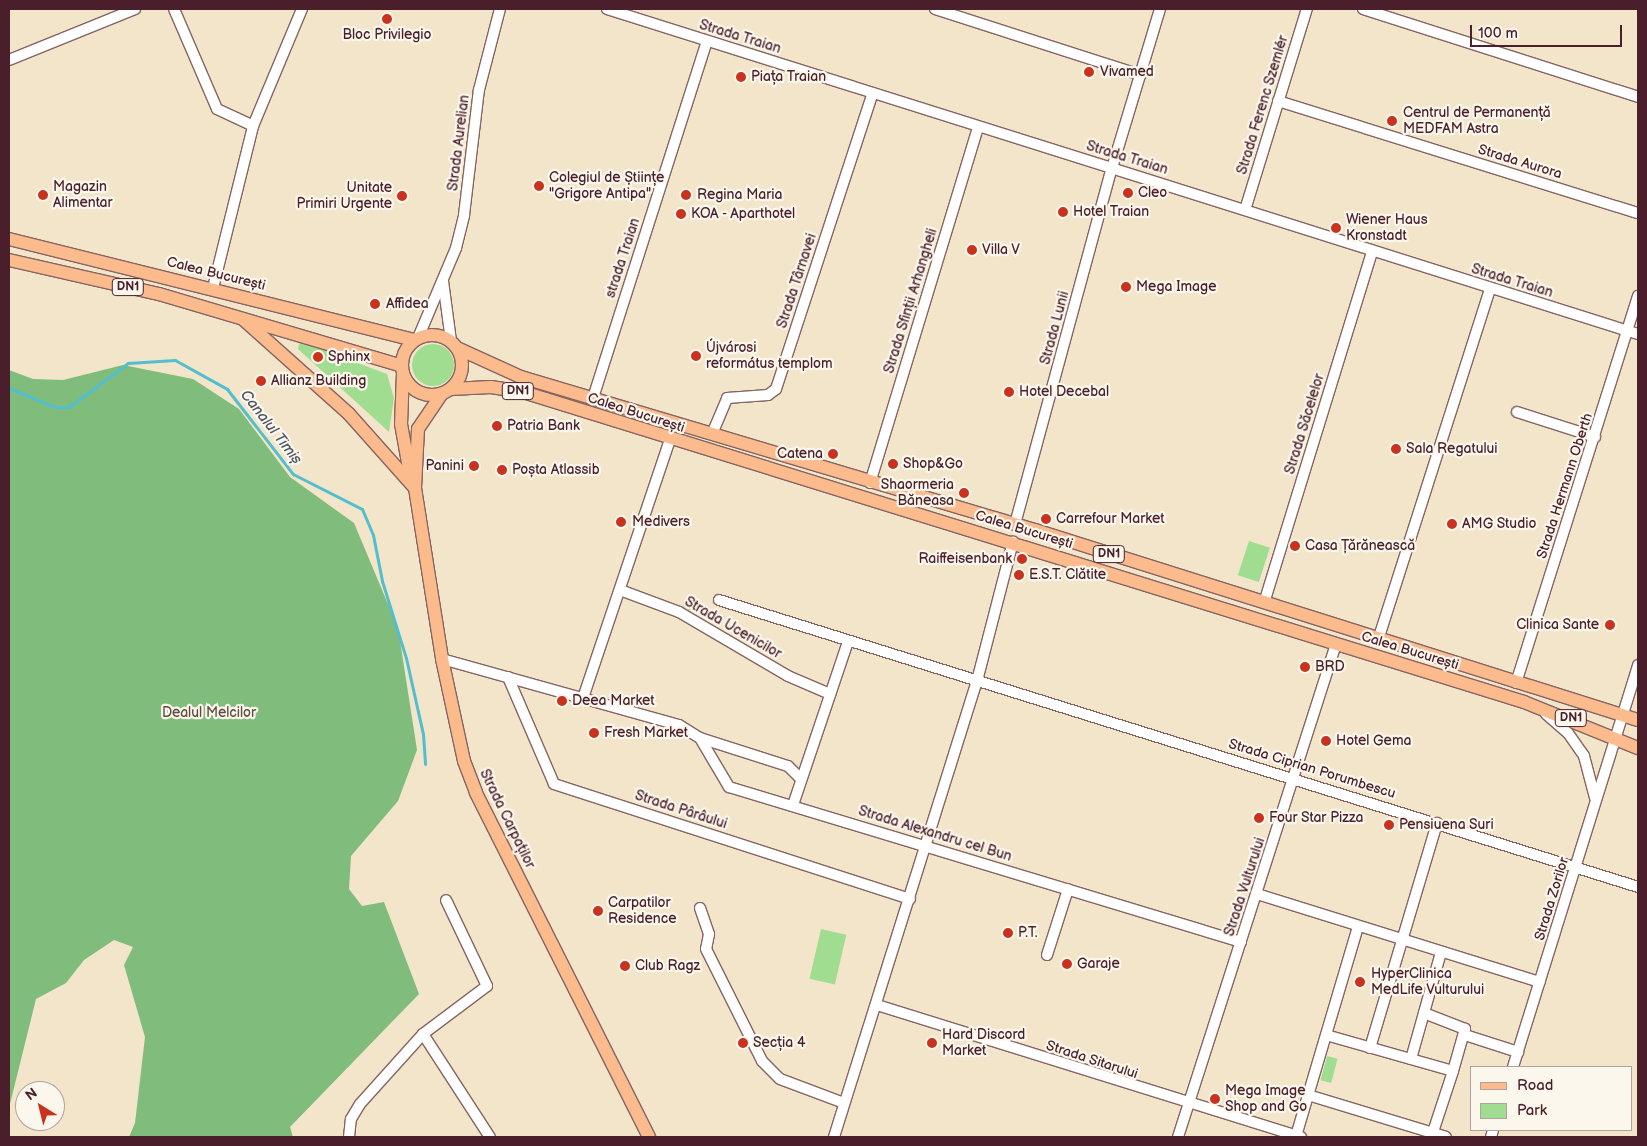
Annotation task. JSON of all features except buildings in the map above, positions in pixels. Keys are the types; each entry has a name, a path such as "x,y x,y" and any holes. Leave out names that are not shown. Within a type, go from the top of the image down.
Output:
{"main road":[{"name":"Calea București","path":"9,239 417,339"},
{"name":"DN1","path":"9,260 237,316 402,369 421,394 446,392"},
{"path":"237,316 349,414 414,488"},
{"name":"DN1","path":"417,339 435,335 454,345"},
{"path":"402,369 417,339"},
{"name":"Calea București","path":"454,345 502,370 870,483 1016,524 1378,640 1638,720"},
{"path":"446,392 461,374 454,345"},
{"name":"Strada Carpaților","path":"402,369 402,439 414,488 454,723 476,793 634,1112 649,1137"},
{"name":"Calea București","path":"446,392 491,387 523,392 670,439 1013,542 1524,702 1638,748"},
{"name":"Strada Carpaților","path":"414,488 418,429 446,392"},
{"path":"634,1112 642,1137"}],"street":[{"path":"9,60 135,9"},
{"path":"174,9 217,109 253,126"},
{"path":"213,288 253,126 302,9"},
{"name":"Strada Aurelian","path":"417,339 443,280 464,215 479,90 500,9"},
{"name":"Strada Traian","path":"607,9 1245,210 1372,252 1633,332"},
{"path":"936,9 1141,74"},
{"name":"Strada Lunii","path":"1016,524 1112,168 1160,9"},
{"name":"Strada Ferenc Szemlér","path":"1245,210 1307,9"},
{"path":"1363,9 1638,97"},
{"name":"strada Traian","path":"592,398 707,41"},
{"name":"Strada Târnavei","path":"712,434 727,398 765,395 776,388 873,93"},
{"name":"Strada Aurora","path":"1278,101 1638,214"},
{"name":"Strada Sfinții Arhangheli","path":"870,483 978,127"},
{"name":"Strada Săcelelor","path":"1264,603 1372,252"},
{"name":"Strada Aurelian","path":"443,280 454,345"},
{"path":"1378,640 1490,288"},
{"name":"Strada Hermann Oberth","path":"1516,683 1595,437 1633,332 1638,296"},
{"path":"1517,412 1595,437"},
{"path":"584,695 642,528 670,439"},
{"path":"834,1137 877,1005 977,681 1013,542"},
{"name":"Strada Ucenicilor","path":"620,590 679,612 788,676 830,694"},
{"path":"720,600 848,642 977,681"},
{"path":"793,805 848,642"},
{"name":"Strada Vulturului","path":"1178,1137 1295,778 1336,644"},
{"path":"442,659 584,695 679,725 700,738 788,766 801,779"},
{"name":"Strada Zorilor","path":"1513,1066 1638,665"},
{"name":"Strada Pârâului","path":"508,677 554,784 910,899"},
{"name":"Strada Ciprian Porumbescu","path":"977,681 1295,778 1638,887"},
{"path":"1524,702 1560,724 1577,745 1590,768 1595,806"},
{"name":"Strada Alexandru cel Bun","path":"700,738 725,785 1241,942"},
{"path":"1370,1048 1437,823"},
{"path":"1047,955 1068,889"},
{"path":"1257,894 1358,927 1540,982"},
{"path":"349,1137 351,1119 360,1104 424,1034 487,986 446,900"},
{"path":"700,908 709,934 706,949 762,1061 780,1079 844,1104"},
{"path":"1298,1136 1308,1095 1358,927"},
{"path":"1410,1059 1441,952"},
{"name":"Strada Sitarului","path":"877,1005 1189,1105 1298,1136"},
{"path":"1424,1013 1461,1025 1465,1035 1433,1132"},
{"path":"424,1034 490,1137"},
{"path":"1326,1035 1453,1071"},
{"path":"1465,1035 1518,1052"},
{"path":"1308,1095 1446,1137"}],"green space":[{"path":"300,341 387,374 394,398 389,432 298,349"},
{"path":"437,344 445,347 451,353 454,365 451,377 445,383 429,386 421,383 415,377 412,361 415,353 421,347"},
{"name":"Dealul Melcilor","path":"123,365 193,379 239,409 290,477 354,523 398,628 417,750 398,801 351,856 349,889 362,906 384,902 419,994 290,1127 293,1137 129,1137 135,1123 145,1037 124,965 133,947 114,940 84,960 66,983 36,999 9,1108 9,370 33,379 63,380"},
{"path":"1249,541 1270,548 1259,582 1238,575"},
{"path":"687,598 691,598 695,604 691,610 687,610 683,606 683,602"},
{"path":"821,929 846,935 835,985 810,979"},
{"path":"1327,1056 1338,1059 1331,1083 1321,1080"}],"waterway":[{"name":"Canalul Timiș","path":"9,388 55,407 69,407 128,363 175,360 227,389 293,474 362,509 373,535 382,581 406,658 423,734 425,764"}],"place":[{"name":"Bloc Privilegio","path":"387,19"},
{"name":"Vivamed","path":"1089,72"},
{"name":"Piața Traian","path":"741,77"},
{"name":"Centrul de Permanență MEDFAM Astra","path":"1392,121"},
{"name":"Colegiul de Științe \"Grigore Antipa\"","path":"539,186"},
{"name":"Cleo","path":"1128,193"},
{"name":"Magazin Alimentar","path":"43,195"},
{"name":"Regina Maria","path":"686,195"},
{"name":"Unitate Primiri Urgente","path":"402,196"},
{"name":"Hotel Traian","path":"1063,212"},
{"name":"KOA - Aparthotel","path":"681,214"},
{"name":"Wiener Haus Kronstadt","path":"1336,228"},
{"name":"Villa V","path":"972,250"},
{"name":"Mega Image","path":"1126,287"},
{"name":"Affidea","path":"375,304"},
{"name":"Újvárosi református templom","path":"696,356"},
{"name":"Sphinx","path":"318,357"},
{"name":"Allianz Building","path":"261,381"},
{"name":"Hotel Decebal","path":"1009,392"},
{"name":"Patria Bank","path":"497,426"},
{"name":"Sala Regatului","path":"1396,449"},
{"name":"Catena","path":"833,454"},
{"name":"Shop&Go","path":"893,464"},
{"name":"Panini","path":"474,466"},
{"name":"Poșta Atlassib","path":"502,470"},
{"name":"Shaormeria Băneasa","path":"964,493"},
{"name":"Carrefour Market","path":"1046,519"},
{"name":"Medivers","path":"621,522"},
{"name":"AMG Studio","path":"1452,524"},
{"name":"Casa Țărănească","path":"1295,546"},
{"name":"Raiffeisenbank","path":"1022,559"},
{"name":"E.S.T. Clătite","path":"1019,575"},
{"name":"Clinica Sante","path":"1610,625"},
{"name":"BRD","path":"1305,667"},
{"name":"Deea Market","path":"562,701"},
{"name":"Fresh Market","path":"594,733"},
{"name":"Hotel Gema","path":"1326,741"},
{"name":"Four Star Pizza","path":"1259,818"},
{"name":"Pensiuena Suri","path":"1389,825"},
{"name":"Carpatilor Residence","path":"598,911"},
{"name":"P.T.","path":"1008,933"},
{"name":"Garaje","path":"1067,964"},
{"name":"Club Ragz","path":"625,966"},
{"name":"HyperClinica MedLife Vulturului","path":"1360,982"},
{"name":"Secția 4","path":"743,1043"},
{"name":"Hard Discord Market","path":"932,1043"},
{"name":"Mega Image Shop and Go","path":"1215,1099"}]}
